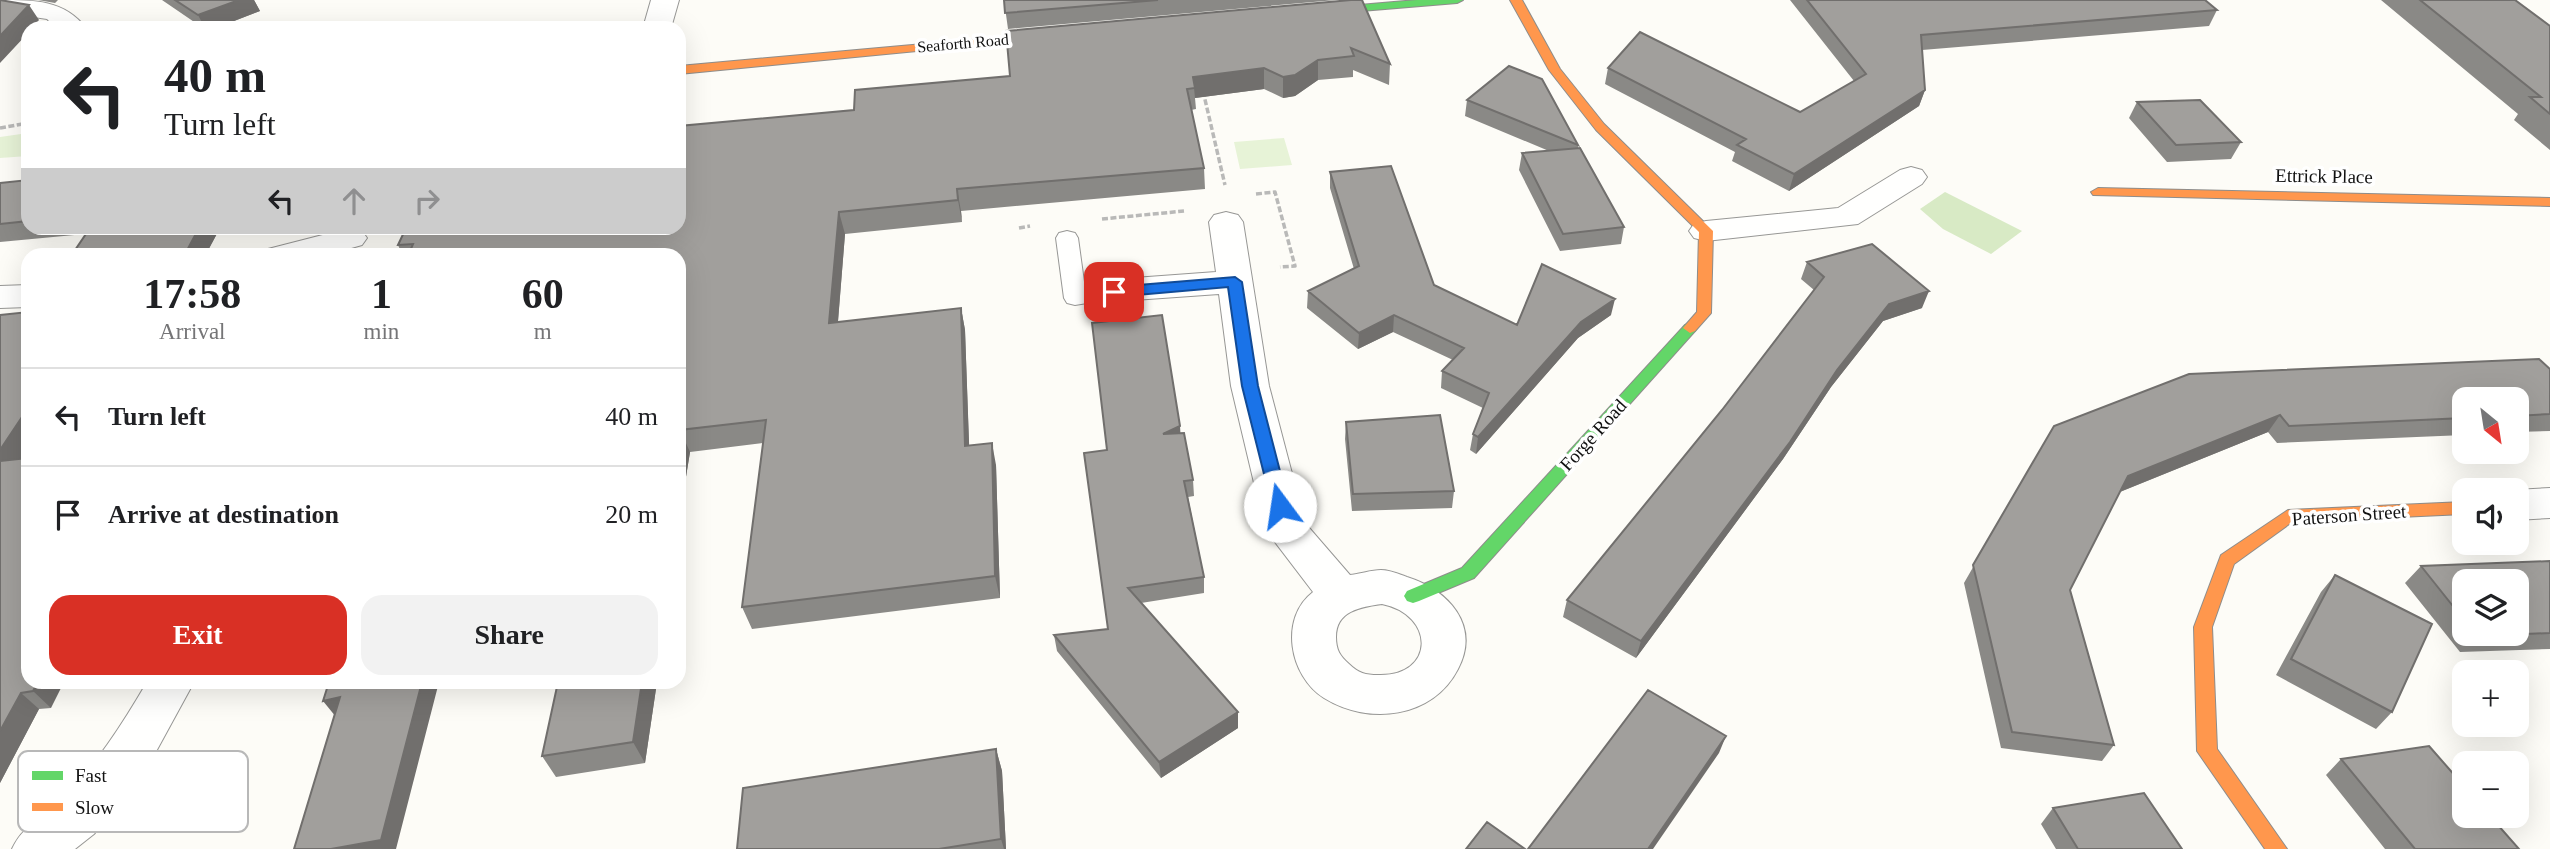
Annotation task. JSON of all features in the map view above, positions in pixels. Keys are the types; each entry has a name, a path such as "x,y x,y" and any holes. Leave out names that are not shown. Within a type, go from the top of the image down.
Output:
{"street":[{"path":"0,4 64,20 81,0"},
{"path":"659,21 665,0"},
{"path":"1298,13 1457,0"},
{"path":"1516,0 1555,70 1600,127 1706,231 1846,217 1912,177"},
{"name":"Seaforth Road","path":"686,69 1080,33"},
{"name":"Ettrick Place","path":"2098,192 2550,202"},
{"path":"1228,215 1250,386 1286,529 1341,595"},
{"name":"Forge Road","path":"1413,596 1468,573 1704,313 1706,231"},
{"path":"313,248 346,240"},
{"path":"1134,289 1235,282"},
{"path":"0,297 21,296"},
{"path":"2529,504 2550,503"},
{"name":"Paterson Street","path":"2277,849 2207,751 2203,627 2227,560 2288,516 2452,509"},
{"path":"1381,587 1413,596 1426,606 1438,620 1445,638 1445,651 1434,675 1406,692 1377,696 1342,685 1323,670 1312,648 1314,623 1324,607 1341,595 1355,589 1381,587"},
{"path":"131,751 168,689"},
{"path":"37,849 59,832"}],"lane":[{"path":"1067,238 1075,298 1134,289"}],"path":[{"path":"1096,220 1228,215 1203,90"},
{"path":"0,128 21,124"},
{"path":"1020,228 1032,226"}],"green space":[{"path":"21,134 21,156 0,158 0,137"},
{"path":"1284,138 1292,165 1240,169 1234,142"},
{"path":"1945,192 2022,231 1991,254 1943,229 1920,209"}],"building":[{"path":"0,0 29,5 0,36"},
{"path":"175,0 239,0 198,15"},
{"path":"1004,0 1158,0 1005,13"},
{"path":"1362,0 1390,64 1351,48 1354,56 1318,60 1295,75 1283,77 1264,68 1193,77 1195,88 1187,89 1204,168 957,189 958,200 839,212 829,323 961,308 965,446 992,443 995,576 742,607 766,420 686,429 686,248 411,248 413,244 398,245 403,235 686,235 686,125 854,110 855,90 1010,76 1006,31"},
{"path":"1807,0 2205,0 2217,10 1921,35 1925,90 1794,174 1737,145 1746,139 1608,68 1640,32 1800,112 1866,74"},
{"path":"2420,0 2515,0 2550,26 2550,114 2530,97 2541,97"},
{"path":"1509,66 1542,79 1578,145 1467,100"},
{"path":"2200,100 2241,142 2176,145 2137,102"},
{"path":"1580,148 1624,227 1563,234 1522,153"},
{"path":"1391,166 1434,285 1517,325 1542,264 1615,299 1581,322 1478,437 1473,434 1489,393 1442,371 1464,348 1394,315 1359,333 1308,291 1359,266 1330,172"},
{"path":"21,181 21,222 0,224 0,183"},
{"path":"85,235 195,235 188,248 76,248"},
{"path":"1872,244 1929,291 1889,304 1837,370 1790,442 1641,641 1567,600 1722,410 1824,277 1807,262"},
{"path":"21,313 21,418 0,450 0,315"},
{"path":"1162,315 1180,426 1163,434 1184,433 1193,480 1184,481 1204,577 1128,588 1238,712 1159,762 1054,635 1108,629 1084,453 1107,450 1092,323"},
{"path":"2539,359 2550,369 2550,414 2529,415 2529,387 2452,387 2452,419 2289,426 2280,415 2128,476 2070,590 2114,745 2012,732 1973,565 2054,426 2189,374"},
{"path":"1440,415 1454,491 1353,494 1346,422"},
{"path":"21,459 21,689 34,689 21,693 0,731 0,461"},
{"path":"2550,561 2550,633 2529,634 2529,569 2452,569 2452,605 2421,566"},
{"path":"2335,575 2432,624 2392,712 2291,659"},
{"path":"327,689 420,689 381,840 331,849 294,849 340,697 323,701"},
{"path":"556,689 641,689 633,742 542,756"},
{"path":"1648,690 1726,736 1648,849 1528,849"},
{"path":"2429,746 2452,772 2452,828 2501,828 2519,849 2415,849 2341,759"},
{"path":"996,749 1001,839 939,849 737,849 743,788"},
{"path":"2144,793 2182,849 2078,849 2053,808"},
{"path":"1487,822 1525,849 1466,849"}],"traffic: fast":[{"path":"1313,12 1457,0"},
{"path":"1413,596 1468,573 1690,328"}],"traffic: slow":[{"path":"1516,0 1555,70 1600,127 1706,231 1704,313 1690,328"},
{"path":"686,69 1058,35"},
{"path":"2098,192 2550,202"},
{"path":"2277,849 2207,751 2203,627 2227,560 2288,516 2452,509"}],"route":[{"path":"1114,292 1235,282 1250,386 1280,506"}]}
